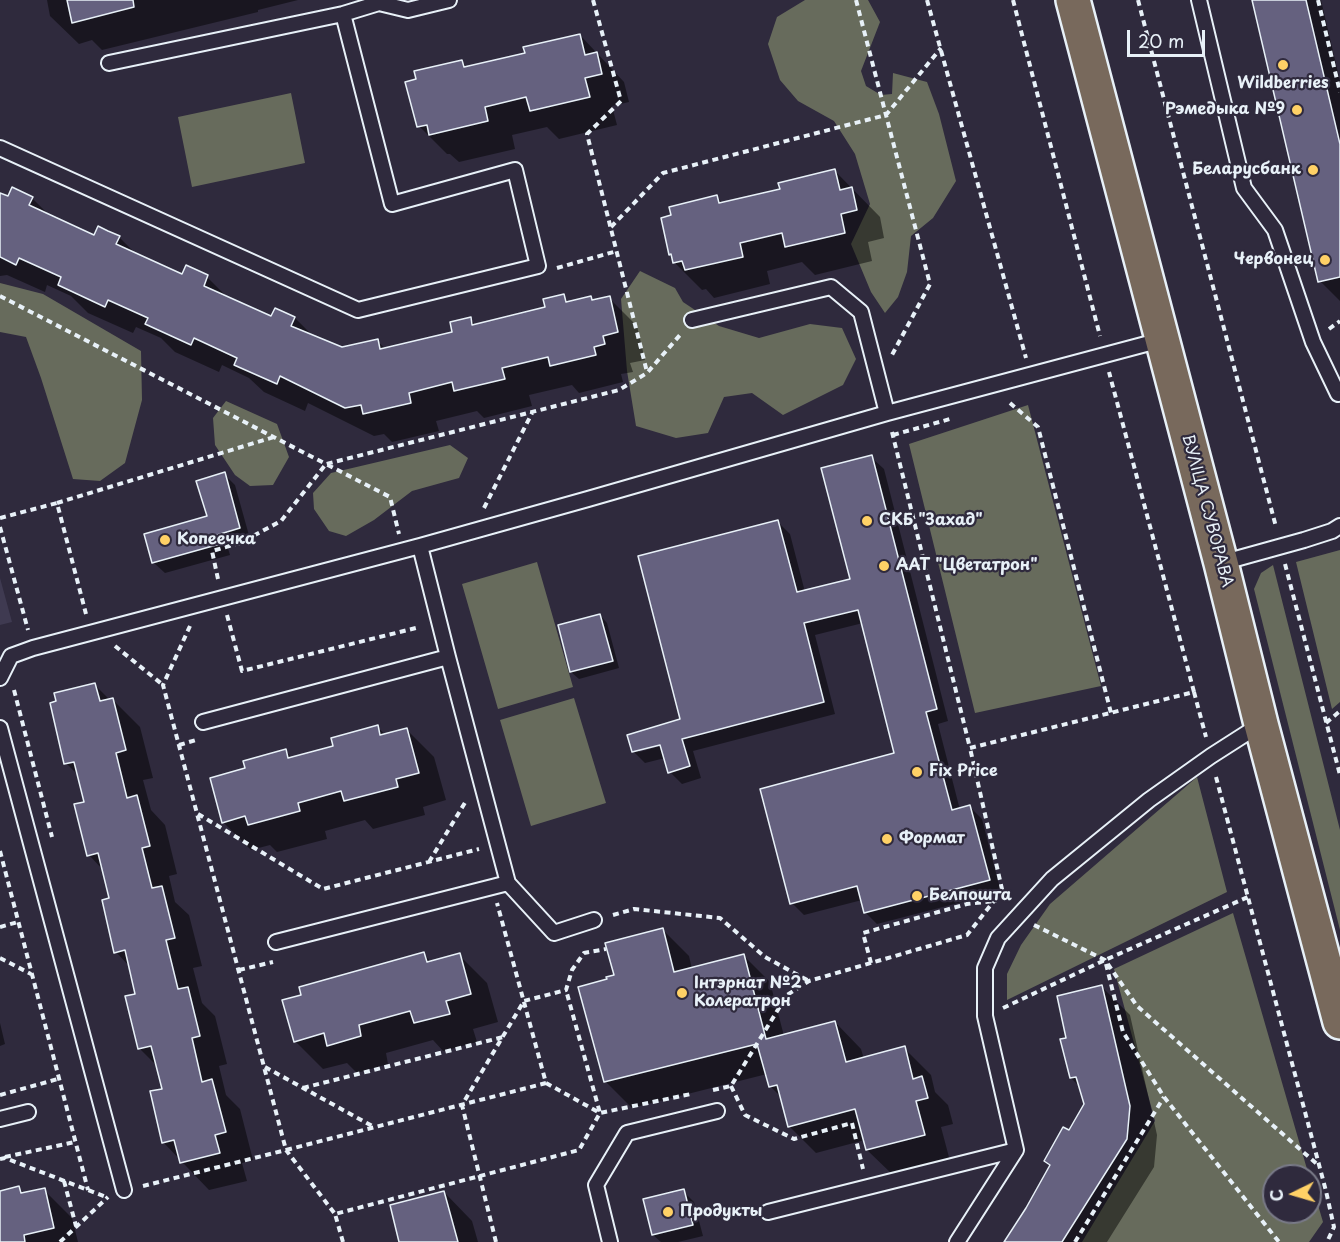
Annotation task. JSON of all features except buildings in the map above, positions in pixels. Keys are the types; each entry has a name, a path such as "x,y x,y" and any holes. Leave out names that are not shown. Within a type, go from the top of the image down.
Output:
{"main road":[{"name":"ВУЛІЦА СУВОРАВА","path":"1073,0 1340,1022"},
{"path":"1311,910 1340,972"}],"lane":[{"path":"109,63 343,14 379,2 408,10 449,0"},
{"path":"1199,0 1244,188 1275,230 1313,342 1339,397"},
{"path":"0,148 358,310 538,266 515,170 392,204 343,14"},
{"path":"692,320 831,287 861,312 887,413"},
{"path":"6,680 11,656 33,648 420,546 887,413 1161,340"},
{"path":"1221,563 1332,531 1340,525"},
{"path":"420,546 507,884 554,933 594,920"},
{"path":"203,722 448,657"},
{"path":"957,1242 1016,1150 985,1016 986,968 999,938 1052,879 1149,800 1261,724"},
{"path":"0,728 124,1190"},
{"path":"276,942 507,884"},
{"path":"610,1242 596,1185 627,1134 717,1111"},
{"path":"0,1119 28,1112"},
{"path":"768,1212 1016,1150"}],"path":[{"path":"593,0 621,101 587,134 647,373"},
{"path":"856,0 930,284 879,378"},
{"path":"1013,0 1318,1164"},
{"path":"1138,0 1340,775"},
{"path":"1318,0 1340,92"},
{"path":"926,1 1031,375"},
{"path":"611,227 663,172 886,115 941,48"},
{"path":"538,266 549,271 617,251"},
{"path":"0,296 390,497 404,550"},
{"path":"425,626 242,671 212,551 240,543 281,521 326,464 619,390 647,373 692,320"},
{"path":"1010,403 1038,427 1111,712"},
{"path":"473,531 532,413"},
{"path":"871,963 864,933 967,904 1004,898 970,748 887,413"},
{"path":"0,518 274,437"},
{"path":"57,503 91,633"},
{"path":"0,527 33,648"},
{"path":"163,685 193,620 183,622"},
{"path":"120,640 110,642 163,685 286,1150 335,1214 343,1242"},
{"path":"6,680 54,843"},
{"path":"970,748 1194,692"},
{"path":"1326,723 1340,711"},
{"path":"429,862 469,797"},
{"path":"198,814 323,889 483,848"},
{"path":"0,851 88,1190"},
{"path":"985,1016 1248,897"},
{"path":"709,1091 731,1086 787,995 809,981 967,935 994,901"},
{"path":"594,920 634,909 720,918 765,957 809,981"},
{"path":"1018,917 1105,960 1137,1006 1317,1164"},
{"path":"0,927 18,922"},
{"path":"335,1214 579,1150 600,1113 566,990 572,970 584,953 606,949"},
{"path":"0,958 31,974"},
{"path":"1105,960 1123,1032 1164,1097 1279,1242"},
{"path":"496,1242 462,1105 524,1001 566,990"},
{"path":"303,1088 503,1037"},
{"path":"264,1067 375,1128"},
{"path":"0,1095 58,1079"},
{"path":"546,1083 600,1113 698,1093"},
{"path":"731,1086 745,1115 794,1140 852,1123 868,1187"},
{"path":"1075,1242 1164,1097"},
{"path":"2,1158 75,1142"},
{"path":"60,1242 107,1197 124,1190 286,1150"},
{"path":"2,1158 107,1197"},
{"path":"1322,1178 1334,1227 1327,1242"},
{"path":"64,1180 76,1227"}],"shaded area":[{"path":"0,578 12,622 0,625"}],"green space":[{"path":"805,0 868,0 880,22 861,71 866,86 881,95 892,94 893,73 927,82 939,114 956,181 933,218 911,236 907,272 898,297 885,313 871,292 851,244 870,204 855,154 834,121 798,101 780,80 768,44 777,17"},
{"path":"291,93 305,163 192,187 178,117"},
{"path":"640,271 675,288 683,302 719,326 759,338 810,324 842,328 856,359 843,385 783,415 752,393 724,397 708,433 676,438 636,426 627,371 621,299"},
{"path":"0,283 43,294 141,351 142,400 125,463 100,481 73,479 26,337 0,332"},
{"path":"226,401 277,424 289,457 273,485 250,486 235,475 215,445 213,418"},
{"path":"1028,405 1101,686 975,713 909,444"},
{"path":"450,445 468,458 459,478 412,491 374,520 346,536 329,531 314,509 313,493 331,473"},
{"path":"1340,550 1340,702 1332,709 1296,562"},
{"path":"537,562 573,687 498,709 462,584"},
{"path":"1273,565 1340,830 1340,930 1254,589 1261,573"},
{"path":"574,698 606,803 531,826 500,720"},
{"path":"1197,777 1227,892 1007,1000 1007,974 1021,945 1050,904"},
{"path":"1233,913 1306,1164 1262,1164 1262,1224 1322,1224 1309,1242 1082,1242 1155,1121 1114,969"}],"place":[{"name":"Wildberries","path":"1283,65"},
{"name":"Рэмедыка №9","path":"1297,110"},
{"name":"Беларусбанк","path":"1313,170"},
{"name":"Червонец","path":"1325,260"},
{"name":"СКБ \"Захад\"","path":"867,521"},
{"name":"Копеечка","path":"165,540"},
{"name":"ААТ \"Цветатрон\"","path":"884,566"},
{"name":"Fix Price","path":"917,772"},
{"name":"Формат","path":"887,839"},
{"name":"Белпошта","path":"917,896"},
{"name":"Інтэрнат №2 Колератрон","path":"682,993"},
{"name":"Продукты","path":"668,1212"}]}
